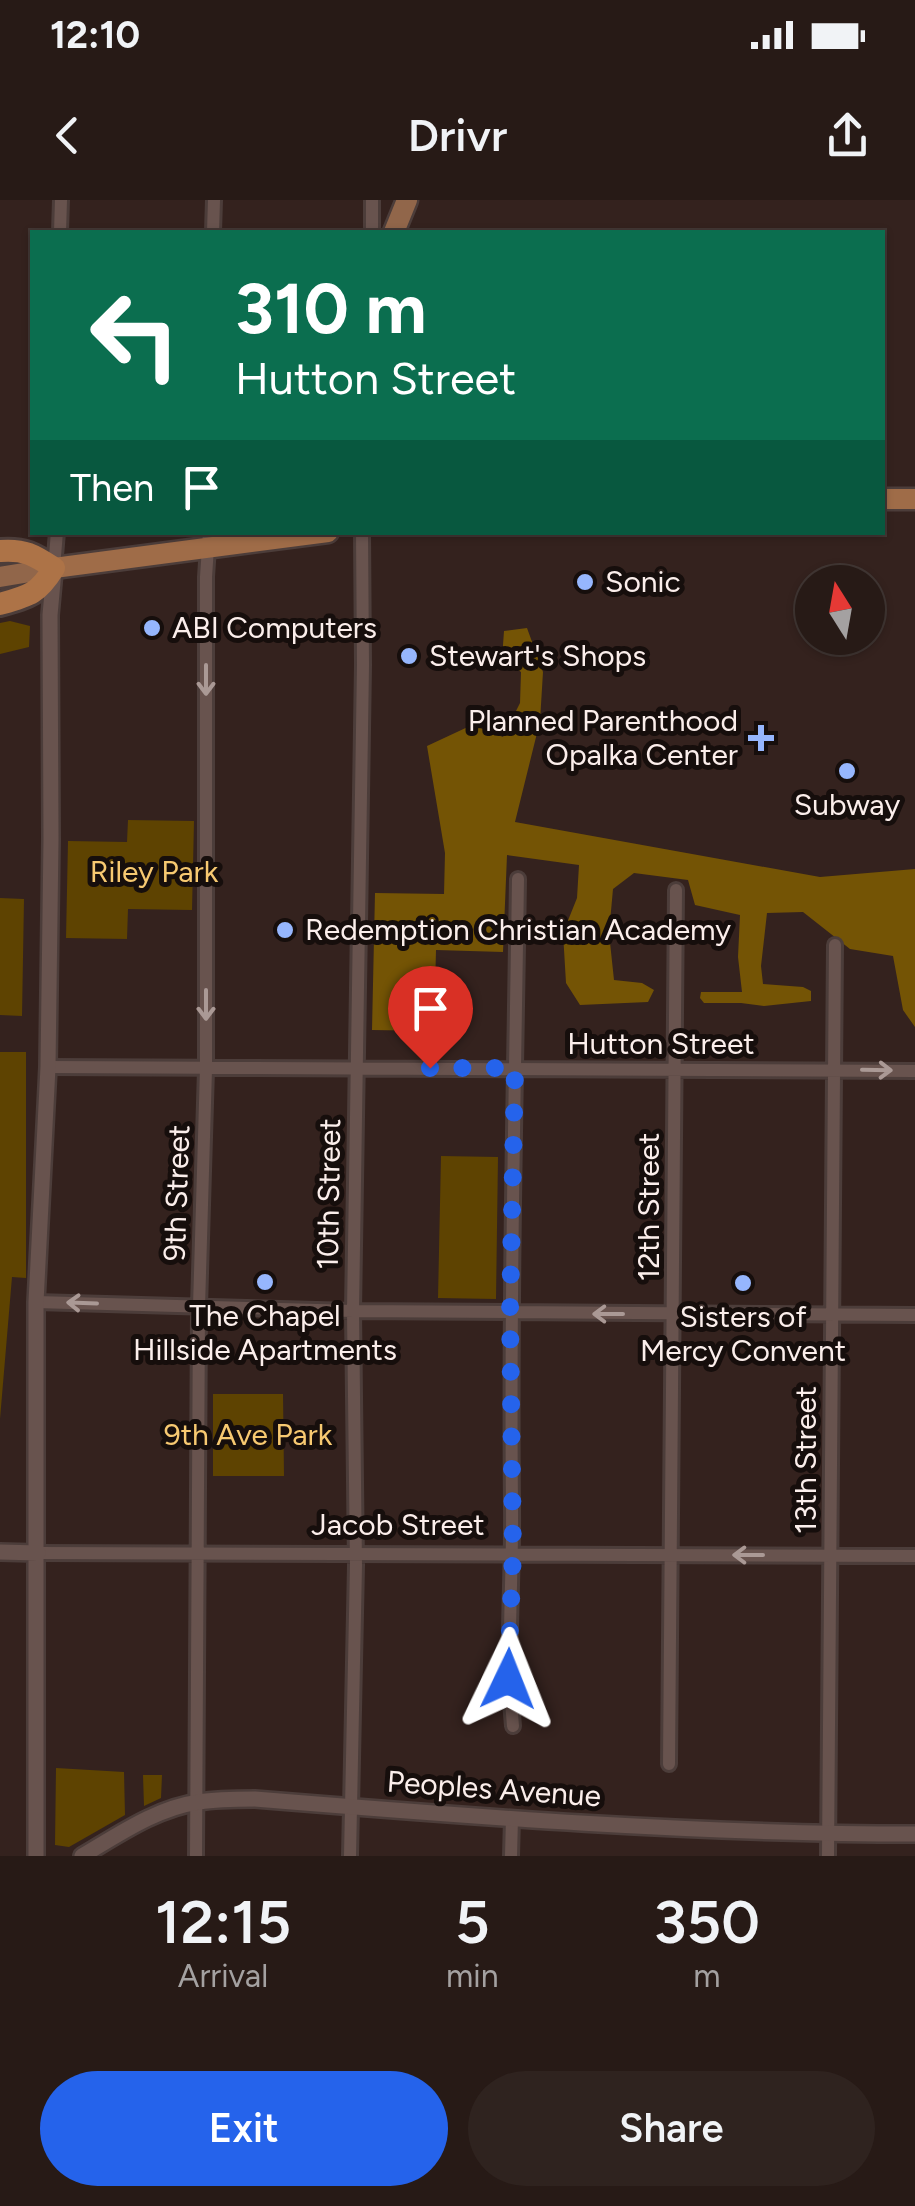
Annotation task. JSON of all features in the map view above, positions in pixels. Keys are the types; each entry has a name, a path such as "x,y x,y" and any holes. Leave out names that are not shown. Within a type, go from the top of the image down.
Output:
{"highway":[{"path":"885,498 915,499"},
{"path":"0,550 32,554 54,568 208,540 283,535"},
{"path":"0,604 30,596 54,568"}],"main road":[{"path":"395,230 407,200"},
{"path":"0,577 54,568"}],"street":[{"path":"60,200 60,230"},
{"path":"213,230 214,200"},
{"path":"372,200 372,230"},
{"path":"36,1856 36,1302 48,1066 50,614 57,535"},
{"name":"10th Street","path":"350,1856 356,1552 353,1311 362,535"},
{"name":"9th Street","path":"196,1856 208,540"},
{"path":"513,1726 508,1679 513,1553 510,1313 518,879"},
{"name":"12th Street","path":"669,1764 676,890"},
{"name":"13th Street","path":"828,1856 835,945"},
{"name":"Hutton Street","path":"48,1066 915,1071"},
{"path":"36,1302 353,1311 915,1315"},
{"name":"Jacob Street","path":"0,1552 915,1556"},
{"name":"Peoples Avenue","path":"82,1856 169,1809 196,1802 256,1799 668,1829 915,1834"},
{"path":"511,1856 512,1818"}],"green space":[{"path":"0,623 30,626 29,647 0,654"},
{"name":"Riley Park","path":"128,820 194,821 192,910 128,909 127,939 66,938 68,841 127,842"},
{"path":"0,898 24,899 22,1016 0,1015"},
{"path":"0,1052 26,1052 26,1278 12,1277 0,1419"},
{"path":"441,1156 498,1157 496,1299 438,1298"},
{"name":"9th Ave Park","path":"213,1394 283,1394 284,1476 213,1476"},
{"path":"56,1768 124,1772 125,1815 69,1847 55,1845"},
{"path":"143,1775 162,1775 161,1798 144,1806"}],"shaded area":[{"path":"527,628 543,672 540,721 515,822 820,877 915,869 915,1027 903,1010 893,956 850,949 803,912 767,913 761,966 763,984 803,987 811,991 811,1001 764,1006 704,1003 701,992 742,992 738,957 740,915 695,905 688,880 634,873 613,889 609,933 614,980 642,983 654,990 648,1002 580,1005 566,983 563,933 577,898 579,865 507,855 503,952 436,950 434,1031 372,1030 375,893 444,894 445,853 427,746 472,725 503,737 520,703 521,672 502,659 504,631"}],"place":[{"name":"Sonic","path":"585,582"},
{"name":"ABI Computers","path":"152,628"},
{"name":"Stewart's Shops","path":"409,656"},
{"name":"Planned Parenthood Opalka Center","path":"761,738"},
{"name":"Subway","path":"847,771"},
{"name":"Redemption Christian Academy","path":"285,930"},
{"name":"The Chapel Hillside Apartments","path":"265,1282"},
{"name":"Sisters of Mercy Convent","path":"743,1283"}],"route":[{"path":"430,1068 515,1068 510,1313 513,1553 508,1679"}]}
